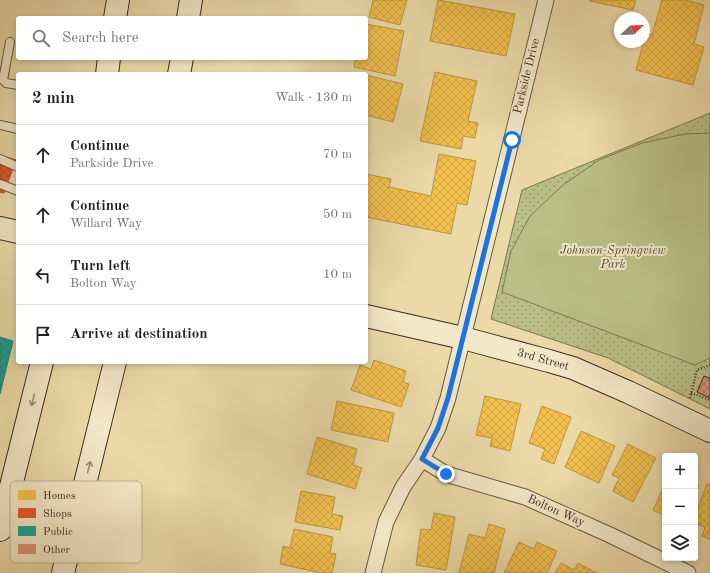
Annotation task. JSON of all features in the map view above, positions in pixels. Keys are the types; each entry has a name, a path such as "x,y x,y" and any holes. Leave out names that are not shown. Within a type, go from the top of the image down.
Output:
{"main road":[{"path":"115,16 118,0"},
{"path":"188,16 191,0"},
{"path":"107,72 109,60"},
{"path":"179,72 182,60"},
{"path":"0,228 16,232"},
{"name":"3rd Street","path":"368,316 463,338 573,368 710,431"},
{"path":"11,481 41,364"},
{"path":"86,481 115,364"},
{"path":"1,518 10,484"},
{"path":"63,573 65,563"}],"street":[{"name":"Parkside Drive","path":"373,573 386,522 402,487 422,459 438,428 448,398 546,0"},
{"name":"Bolton Way","path":"422,459 446,474 525,497 610,535 688,573"}],"lane":[{"path":"10,42 3,80 6,83 16,85"},
{"path":"0,124 16,128"},
{"path":"0,159 16,166"},
{"path":"0,184 16,190"}],"path":[{"path":"690,398 697,370 710,365"},
{"path":"691,393 710,400"}],"green space":[{"name":"Johnson-Springview Park","path":"710,113 710,409 608,358 491,319 522,190"},
{"name":"Johnson-Springview Park","path":"710,133 710,358 695,365 502,292 511,251 530,216 563,185 599,160 642,143 685,134"}],"building: Homes":[{"path":"373,0 407,0 400,25 369,17"},
{"path":"438,0 515,14 506,56 430,41"},
{"path":"636,0 633,10 589,1"},
{"path":"662,0 685,0 704,5 694,44 704,47 693,85 636,70 642,48 650,48 650,34 652,35"},
{"path":"368,24 404,31 395,76 354,67 356,60 368,60"},
{"path":"435,72 477,81 468,121 478,123 475,138 463,136 461,149 420,141"},
{"path":"368,75 403,84 393,122 368,116"},
{"path":"439,154 476,161 467,205 457,203 451,234 368,217 368,174 391,179 389,187 431,196"},
{"path":"374,360 406,371 403,382 409,384 401,407 351,390 360,365 371,369"},
{"path":"485,396 521,404 510,451 490,446 492,438 476,435"},
{"path":"337,401 394,413 388,442 331,430"},
{"path":"542,406 571,417 554,464 541,459 545,449 529,443"},
{"path":"581,431 615,446 599,483 565,467"},
{"path":"317,437 357,449 353,465 362,468 355,489 307,474"},
{"path":"628,444 656,458 633,502 613,491 619,478 612,475"},
{"path":"707,484 710,485 710,539 702,536 705,527 698,524 698,507"},
{"path":"662,490 662,514 653,510"},
{"path":"301,491 335,497 332,514 343,516 340,530 295,522"},
{"path":"434,513 455,517 446,570 416,565 421,529 431,530"},
{"path":"489,524 505,529 494,573 459,573 469,534 485,538"},
{"path":"294,529 333,537 330,553 336,554 332,573 322,573 280,564 283,546 290,548"},
{"path":"519,542 534,549 537,542 557,551 547,573 504,573"},
{"path":"561,563 574,570 578,563 597,573 555,573"}],"building: Shops":[{"path":"7,157 16,160 4,193 0,192 0,164 4,165"}],"building: Public":[{"path":"0,337 13,341 0,394"}],"building: Other":[{"path":"704,376 710,378 710,398 697,392"}],"route":[{"path":"446,474 422,459 438,428 448,398 479,268 512,140"}]}
